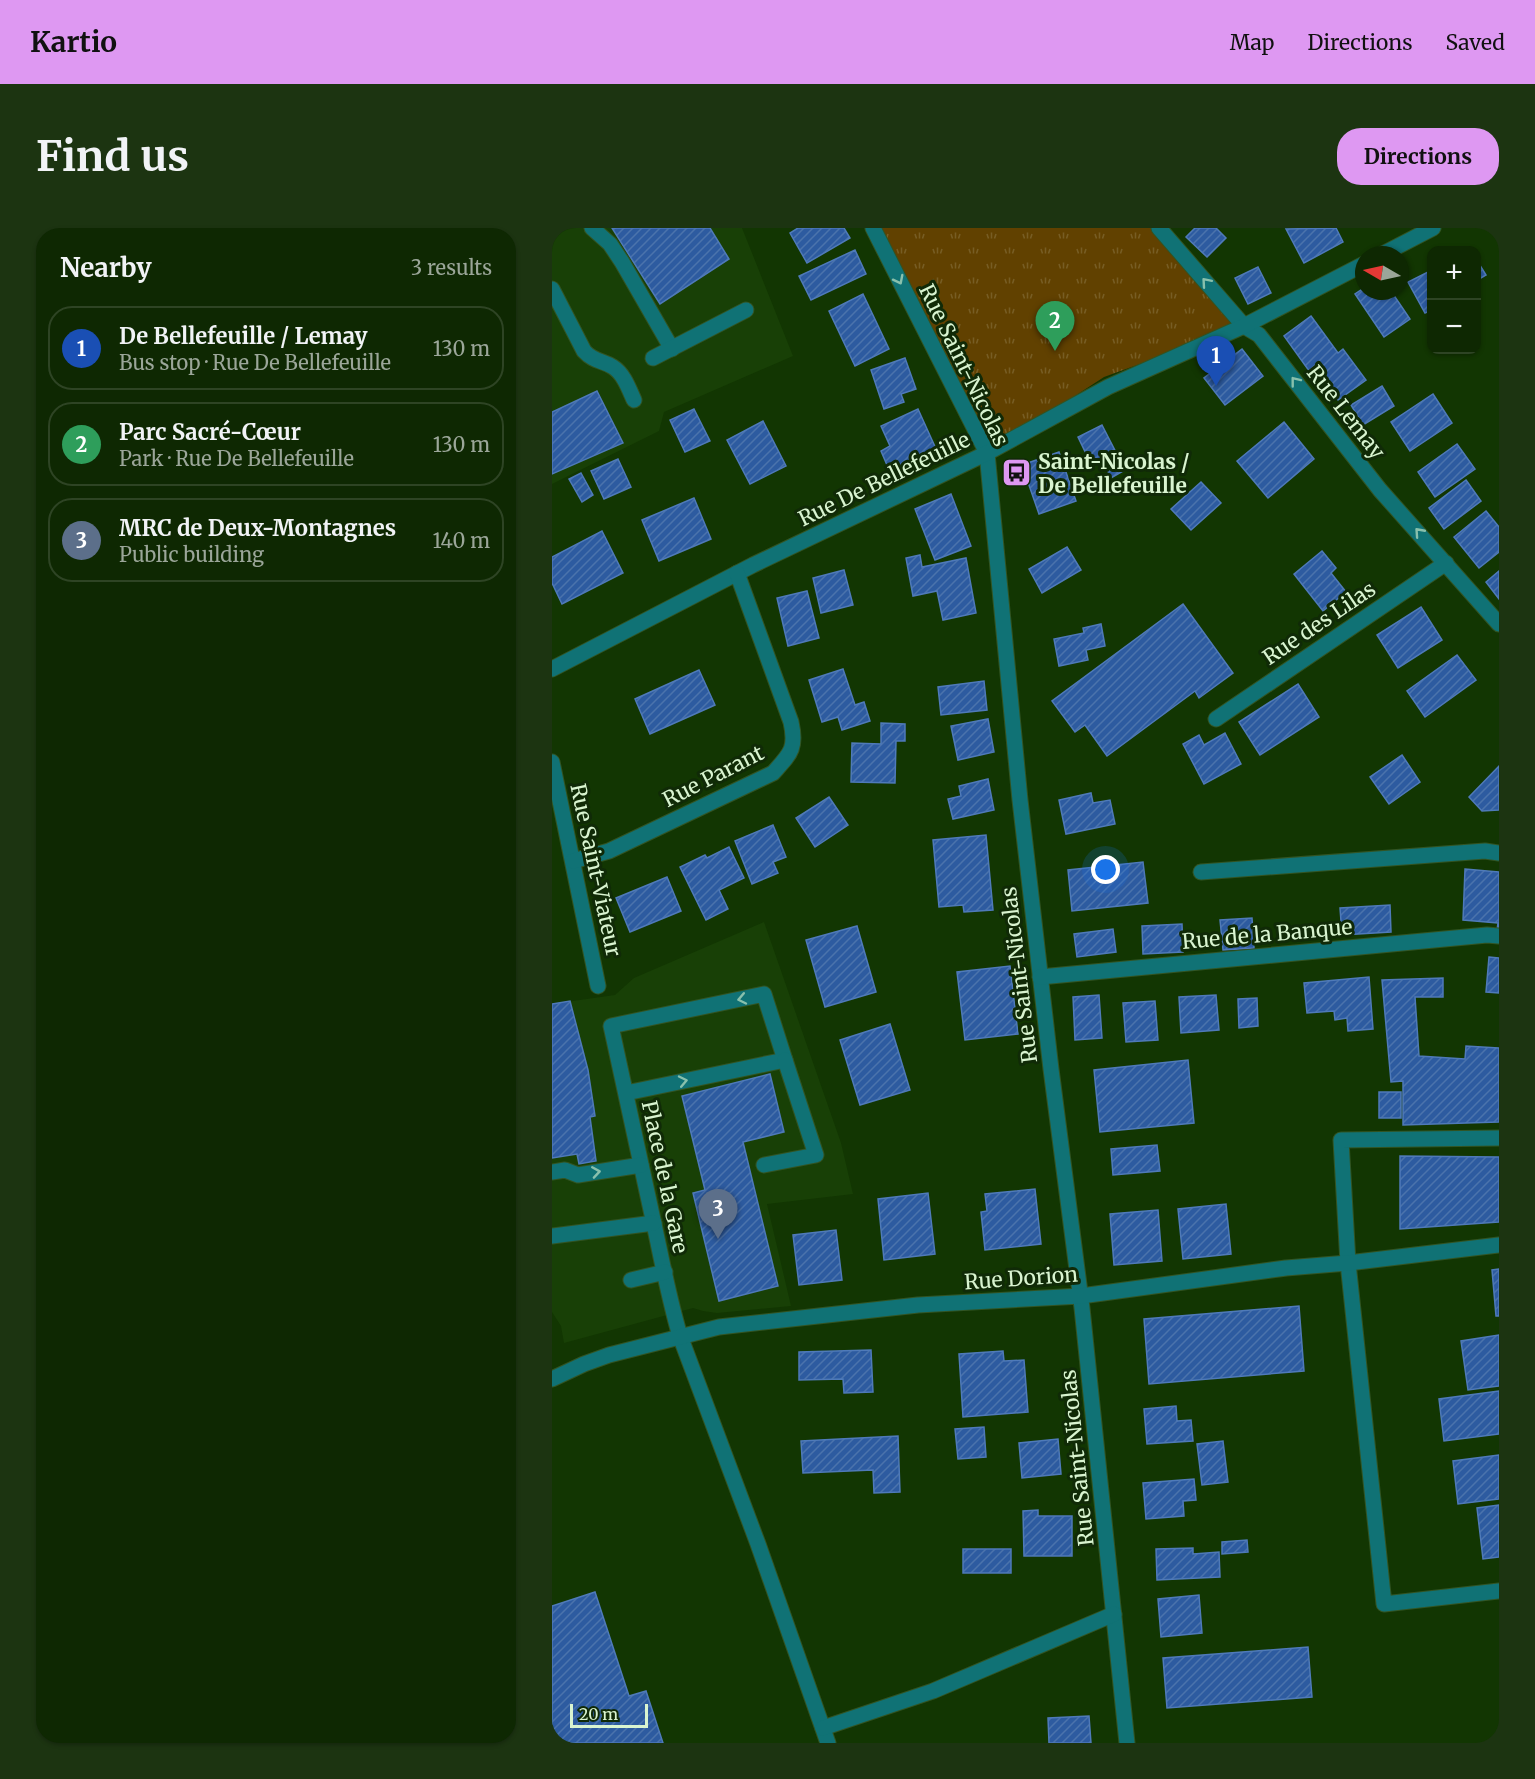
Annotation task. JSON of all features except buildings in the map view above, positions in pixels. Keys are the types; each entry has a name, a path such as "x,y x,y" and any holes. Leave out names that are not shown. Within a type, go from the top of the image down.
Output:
{"street":[{"path":"591,228 610,244 672,349"},
{"name":"Rue Saint-Nicolas","path":"873,228 987,453 1020,800 1081,1296 1127,1743"},
{"name":"Rue Lemay","path":"1159,228 1244,326 1259,335 1380,490 1499,624"},
{"path":"1398,246 1433,228"},
{"name":"Rue De Bellefeuille","path":"552,669 737,573 987,453 1108,387 1244,326 1355,269"},
{"path":"552,289 584,351 590,358 618,371 634,400"},
{"path":"653,358 746,310"},
{"name":"Rue des Lilas","path":"1216,719 1446,563"},
{"name":"Rue Parant","path":"573,861 609,851 773,773 792,752 794,734 791,722 737,573"},
{"name":"Rue Saint-Viateur","path":"552,762 598,986"},
{"path":"1202,872 1485,850 1499,853"},
{"name":"Rue de la Banque","path":"1040,977 1487,935 1499,936"},
{"name":"Place de la Gare","path":"784,1060 764,994 611,1026 680,1336 758,1544 828,1743"},
{"path":"626,1093 784,1060 816,1155 764,1165"},
{"path":"1499,1138 1341,1140 1348,1263 1384,1604 1499,1591"},
{"path":"552,1172 566,1170 578,1175 641,1165"},
{"path":"552,1236 654,1223"},
{"name":"Rue Dorion","path":"552,1379 609,1355 719,1327 899,1307 1081,1296 1286,1268 1499,1245"},
{"path":"631,1280 665,1272"},
{"path":"823,1728 933,1691 1114,1614"}],"shaded area":[{"path":"552,228 742,228 793,356 664,412 659,431 552,484"},
{"path":"764,922 841,1143 853,1194 767,1204 791,1306 717,1313 693,1308 564,1343 561,1326 552,1312 552,1004 615,995 634,978"}],"green space":[{"path":"873,228 1159,228 1244,326 1104,377 987,453"}],"place":[{"name":"Parc Sacré-Cœur","path":"1055,351"},
{"name":"De Bellefeuille / Lemay","path":"1216,386"},
{"name":"Saint-Nicolas / De Bellefeuille","path":"1017,473"},
{"name":"MRC de Deux-Montagnes","path":"718,1239"}]}
